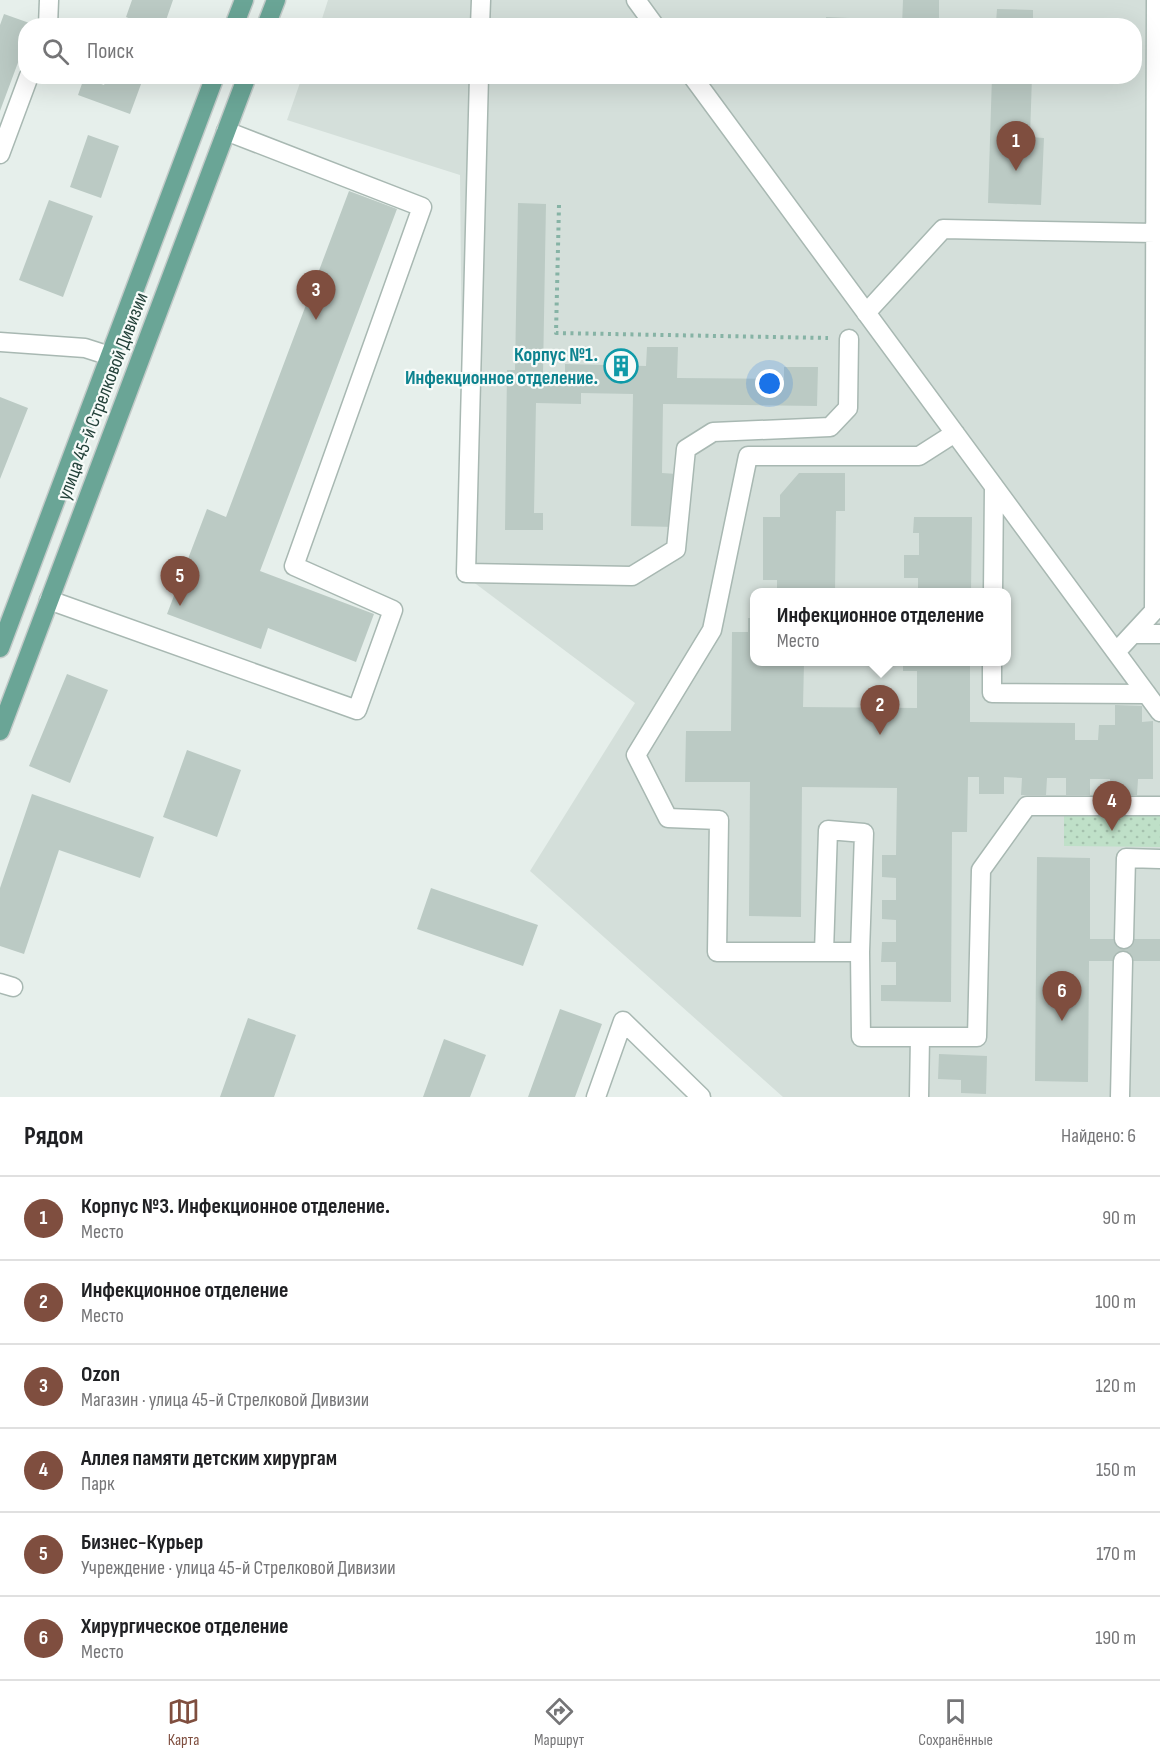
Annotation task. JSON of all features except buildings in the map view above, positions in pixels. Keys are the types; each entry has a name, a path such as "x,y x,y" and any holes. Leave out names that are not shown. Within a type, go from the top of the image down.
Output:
{"main road":[{"path":"237,18 244,0"},
{"path":"269,18 276,0"},
{"name":"улица 45-й Стрелковой Дивизии","path":"0,648 212,84"},
{"name":"улица 45-й Стрелковой Дивизии","path":"0,731 244,84"}],"street":[{"path":"48,18 49,0"},
{"path":"480,18 481,0"},
{"path":"1116,652 1154,611 1155,233 1158,129 1156,0"},
{"path":"640,2 650,18"},
{"path":"0,153 26,84"},
{"path":"479,84 466,573 632,576 641,571 676,549 686,449 713,432 830,427 848,408 849,339"},
{"path":"698,84 1160,712"},
{"path":"49,600 357,710 393,610 294,566 422,207 226,131"},
{"path":"866,313 943,229 1155,233"},
{"path":"0,342 85,348 110,356"},
{"path":"860,952 717,952 719,820 668,818 636,755 712,630 748,456 919,456 955,433"},
{"path":"993,588 994,486"},
{"path":"1133,634 1160,634"},
{"path":"992,666 992,693 1147,694"},
{"path":"824,952 828,830 864,833 860,952 861,1037 977,1037 981,870 1027,806 1160,806"},
{"path":"1124,939 1126,858 1160,859"},
{"path":"1120,1097 1123,961"},
{"path":"596,1097 623,1021 701,1097"},
{"path":"919,1097 920,1037"}],"path":[{"path":"559,205 556,333 849,339"}],"shaded area":[{"path":"328,0 1160,0 1160,1097 783,1097 530,871 635,703 464,575 460,175 287,120 300,84 1142,84 1142,18 322,18"}],"green space":[{"path":"1064,814 1160,816 1160,847 1064,846"}],"place":[{"name":"Корпус №3. Инфекционное отделение.","path":"1016,171"},
{"name":"Ozon","path":"316,320"},
{"name":"Корпус №1. Инфекционное отделение.","path":"621,366"},
{"name":"Бизнес-Курьер","path":"180,606"},
{"name":"Инфекционное отделение","path":"880,735"},
{"name":"Аллея памяти детским хирургам","path":"1112,831"},
{"name":"Хирургическое отделение","path":"1062,1021"}]}
